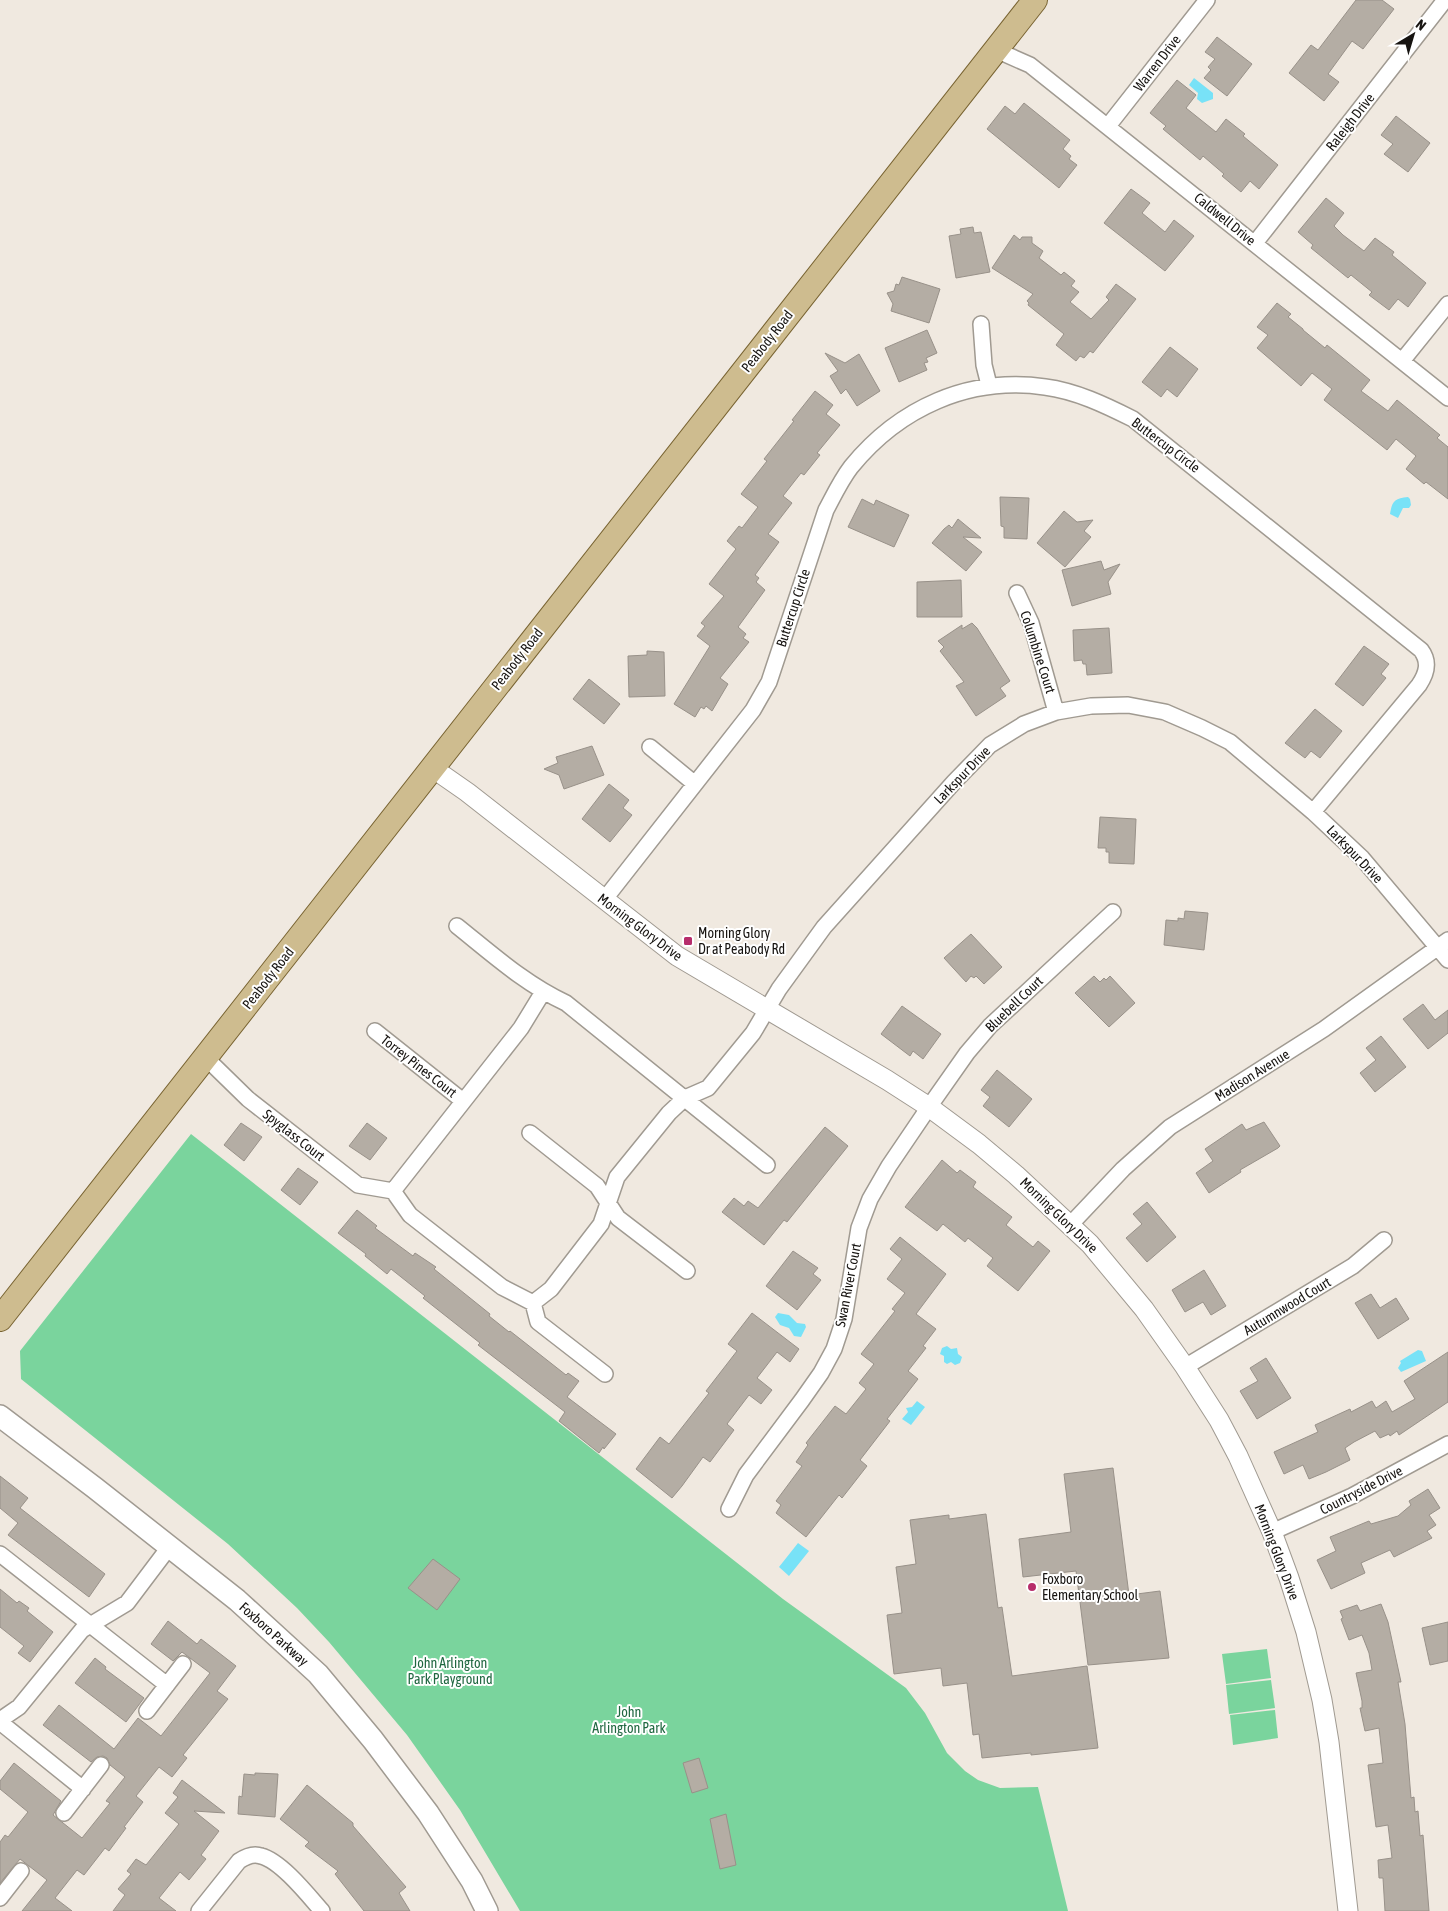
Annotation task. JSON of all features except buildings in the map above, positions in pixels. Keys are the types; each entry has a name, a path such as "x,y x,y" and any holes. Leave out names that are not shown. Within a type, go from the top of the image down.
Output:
{"main road":[{"name":"Peabody Road","path":"0,1319 1035,0"},
{"name":"Foxboro Parkway","path":"0,1416 170,1546 237,1600 318,1674 373,1740 428,1813 472,1881 487,1911"}],"street":[{"name":"Warren Drive","path":"1108,126 1206,0"},
{"name":"Raleigh Drive","path":"1255,243 1445,0"},
{"name":"Caldwell Drive","path":"996,50 1030,65 1448,398"},
{"path":"1402,361 1448,304"},
{"path":"981,324 984,364 989,385"},
{"name":"Buttercup Circle","path":"604,900 754,710 769,682 816,535 826,510 851,468 868,447 915,410 967,390 989,385 1045,387 1070,392 1096,400 1133,419 1425,655 1427,668 1419,685 1313,812"},
{"name":"Columbine Court","path":"1017,593 1031,623 1056,712"},
{"name":"Larkspur Drive","path":"685,1098 708,1088 753,1033 779,989 824,928 954,782 990,745 1024,724 1056,712 1091,706 1128,705 1165,712 1230,742 1313,812 1362,858 1443,944 1448,960"},
{"path":"650,747 695,784"},
{"name":"Morning Glory Drive","path":"432,767 467,792 677,956 888,1080 929,1106 979,1144 1016,1174 1070,1225 1099,1254 1144,1309 1185,1367 1219,1420 1238,1456 1272,1532 1306,1632 1322,1700 1329,1742 1348,1911"},
{"name":"Bluebell Court","path":"929,1106 990,1026 1113,912"},
{"path":"457,926 543,992 566,1003 767,1165"},
{"name":"Madison Avenue","path":"1070,1225 1123,1169 1170,1127 1324,1029 1443,944"},
{"path":"543,992 521,1028 393,1190 410,1215 502,1287 533,1303 538,1322 605,1374"},
{"name":"Torrey Pines Court","path":"375,1032 464,1100"},
{"name":"Spyglass Court","path":"206,1058 248,1099 358,1185 393,1190"},
{"path":"533,1303 551,1289 601,1224 617,1177 669,1113 685,1098"},
{"name":"Swan River Court","path":"729,1509 746,1475 821,1373 834,1348 844,1319 859,1228 870,1199 929,1106"},
{"path":"530,1133 597,1186 618,1218 687,1271"},
{"name":"Autumnwood Court","path":"1185,1367 1353,1266 1384,1240"},
{"name":"Countryside Drive","path":"1272,1532 1352,1496 1448,1444"},
{"path":"83,1789 0,1721 19,1707 82,1630 127,1603 170,1546"},
{"path":"0,1554 167,1685"},
{"path":"147,1710 183,1664"},
{"path":"64,1814 101,1765"},
{"path":"199,1911 239,1861 244,1857 256,1855 262,1856 274,1863 302,1888 322,1911"},
{"path":"0,1898 21,1871"}],"green space":[{"name":"John Arlington Park","path":"191,1134 783,1599 906,1688 925,1713 947,1753 965,1771 978,1780 1000,1788 1038,1787 1068,1911 520,1911 460,1810 407,1735 329,1642 297,1608 228,1544 21,1379 20,1351"},
{"path":"1267,1649 1271,1678 1226,1684 1222,1654"},
{"path":"1271,1680 1275,1708 1229,1714 1226,1685"},
{"path":"1275,1710 1278,1738 1233,1745 1230,1715"}],"water":[{"path":"1194,78 1213,93 1213,99 1202,103 1197,99 1198,93 1189,85"},
{"path":"1408,497 1411,505 1409,508 1403,508 1398,518 1390,514 1394,501"},
{"path":"778,1313 789,1315 797,1323 805,1324 806,1327 801,1337 794,1336 789,1328 780,1325 775,1317"},
{"path":"947,1346 951,1349 957,1348 958,1354 962,1357 960,1363 955,1365 951,1362 947,1364 944,1362 944,1356 940,1354 942,1348"},
{"path":"1418,1350 1422,1351 1426,1361 1401,1372 1398,1368 1401,1363 1400,1361"},
{"path":"917,1401 925,1407 911,1425 902,1419 908,1412 906,1408 912,1407"},
{"path":"798,1543 809,1551 789,1576 779,1567"}],"place":[{"name":"Morning Glory Dr at Peabody Rd","path":"688,941"},
{"name":"Foxboro Elementary School","path":"1032,1587"}],"park label":[{"name":"John Arlington Park Playground","path":"450,1672"}]}
